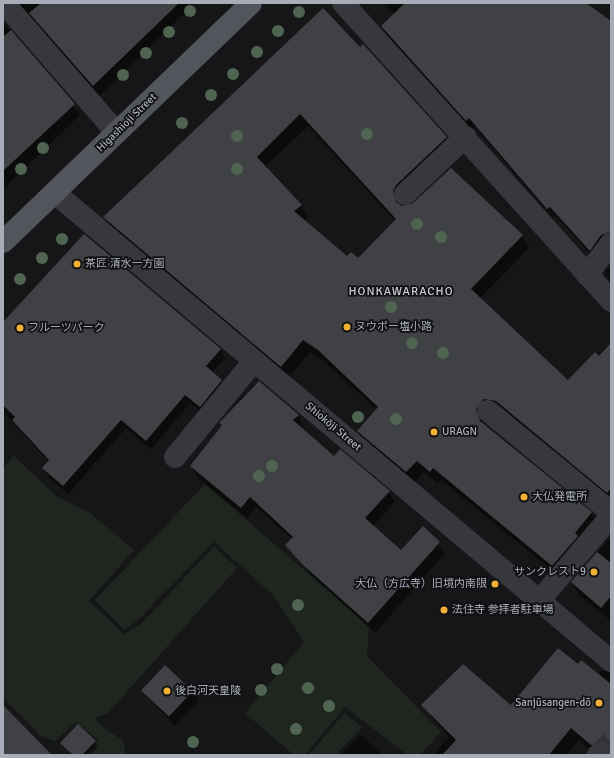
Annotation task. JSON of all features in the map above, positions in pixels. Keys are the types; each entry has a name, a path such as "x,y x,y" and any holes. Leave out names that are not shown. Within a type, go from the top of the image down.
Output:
{"main road":[{"name":"Higashioji Street","path":"3,242 251,3"}],"street":[{"path":"4,3 116,133"},
{"path":"343,3 611,301"},
{"path":"405,194 465,137"},
{"name":"Shiokōji Street","path":"55,193 611,661"},
{"path":"587,275 611,243"},
{"path":"175,457 254,361"},
{"path":"488,411 611,512"},
{"path":"539,601 611,516"}],"shaded area":[{"path":"13,455 57,497 89,512 134,550 89,601 124,634 142,623 214,546 237,568 107,714 95,717 100,725 123,741 126,755 87,755 98,740 76,722 55,741 41,736 3,698 3,470"},
{"path":"205,484 369,626 367,656 441,732 420,755 408,755 345,707 305,755 294,755 245,713 304,642 274,596 214,542 137,621 124,630 95,600"},
{"path":"344,713 362,727 335,755 309,755"}],"building":[{"path":"41,3 179,3 93,86 29,13"},
{"path":"405,3 586,3 611,21 611,231 601,235 590,251 550,207 547,209 469,118 466,121 381,26"},
{"path":"323,8 360,47 363,44 447,137 396,185 393,191 396,202 402,206 413,203 451,168 523,235 471,289 568,380 595,352 599,356 611,343 611,488 607,493 496,401 484,399 476,409 480,421 592,512 575,533 578,536 552,566 433,468 430,472 417,461 406,472 357,431 378,407 318,350 303,340 281,367 103,217","holes":["300,114 396,219 358,258 351,252 347,256 294,211 302,205 257,157"]},
{"path":"11,30 75,104 3,171 3,37"},
{"path":"84,234 221,349 206,366 222,380 200,407 185,395 146,441 121,420 63,486 42,468 49,460 12,420 15,417 3,405 3,322"},
{"path":"259,381 299,415 293,420 334,456 340,449 390,491 365,518 401,550 423,526 440,542 368,623 303,565 285,545 293,537 250,497 241,508 190,466 222,425 219,423"},
{"name":"サンクレスト9","path":"597,552 611,563 611,596 601,608 571,582"},
{"path":"558,648 578,664 581,660 611,684 611,748 603,741 591,745 571,728 549,755 442,755 456,740 421,705 463,664 511,705"},
{"path":"165,665 193,691 169,717 141,691"},
{"path":"3,705 52,755 3,755"},
{"path":"78,724 96,741 82,755 73,755 60,743"}],"tunnel":[{"path":"600,753 611,742"}],"place":[{"name":"茶匠 清水一方園","path":"77,264"},
{"name":"ヌウボー塩小路","path":"347,327"},
{"name":"フルーツパーク","path":"20,328"},
{"name":"URAGN","path":"434,432"},
{"name":"大仏発電所","path":"524,497"},
{"name":"サンクレスト9","path":"594,572"},
{"name":"大仏（方広寺）旧境内南限","path":"495,584"},
{"name":"法住寺 参拝者駐車場","path":"444,610"},
{"name":"後白河天皇陵","path":"167,691"},
{"name":"Sanjūsangen-dō","path":"599,703"}],"district":[{"name":"HONKAWARACHO","path":"401,292"}]}
